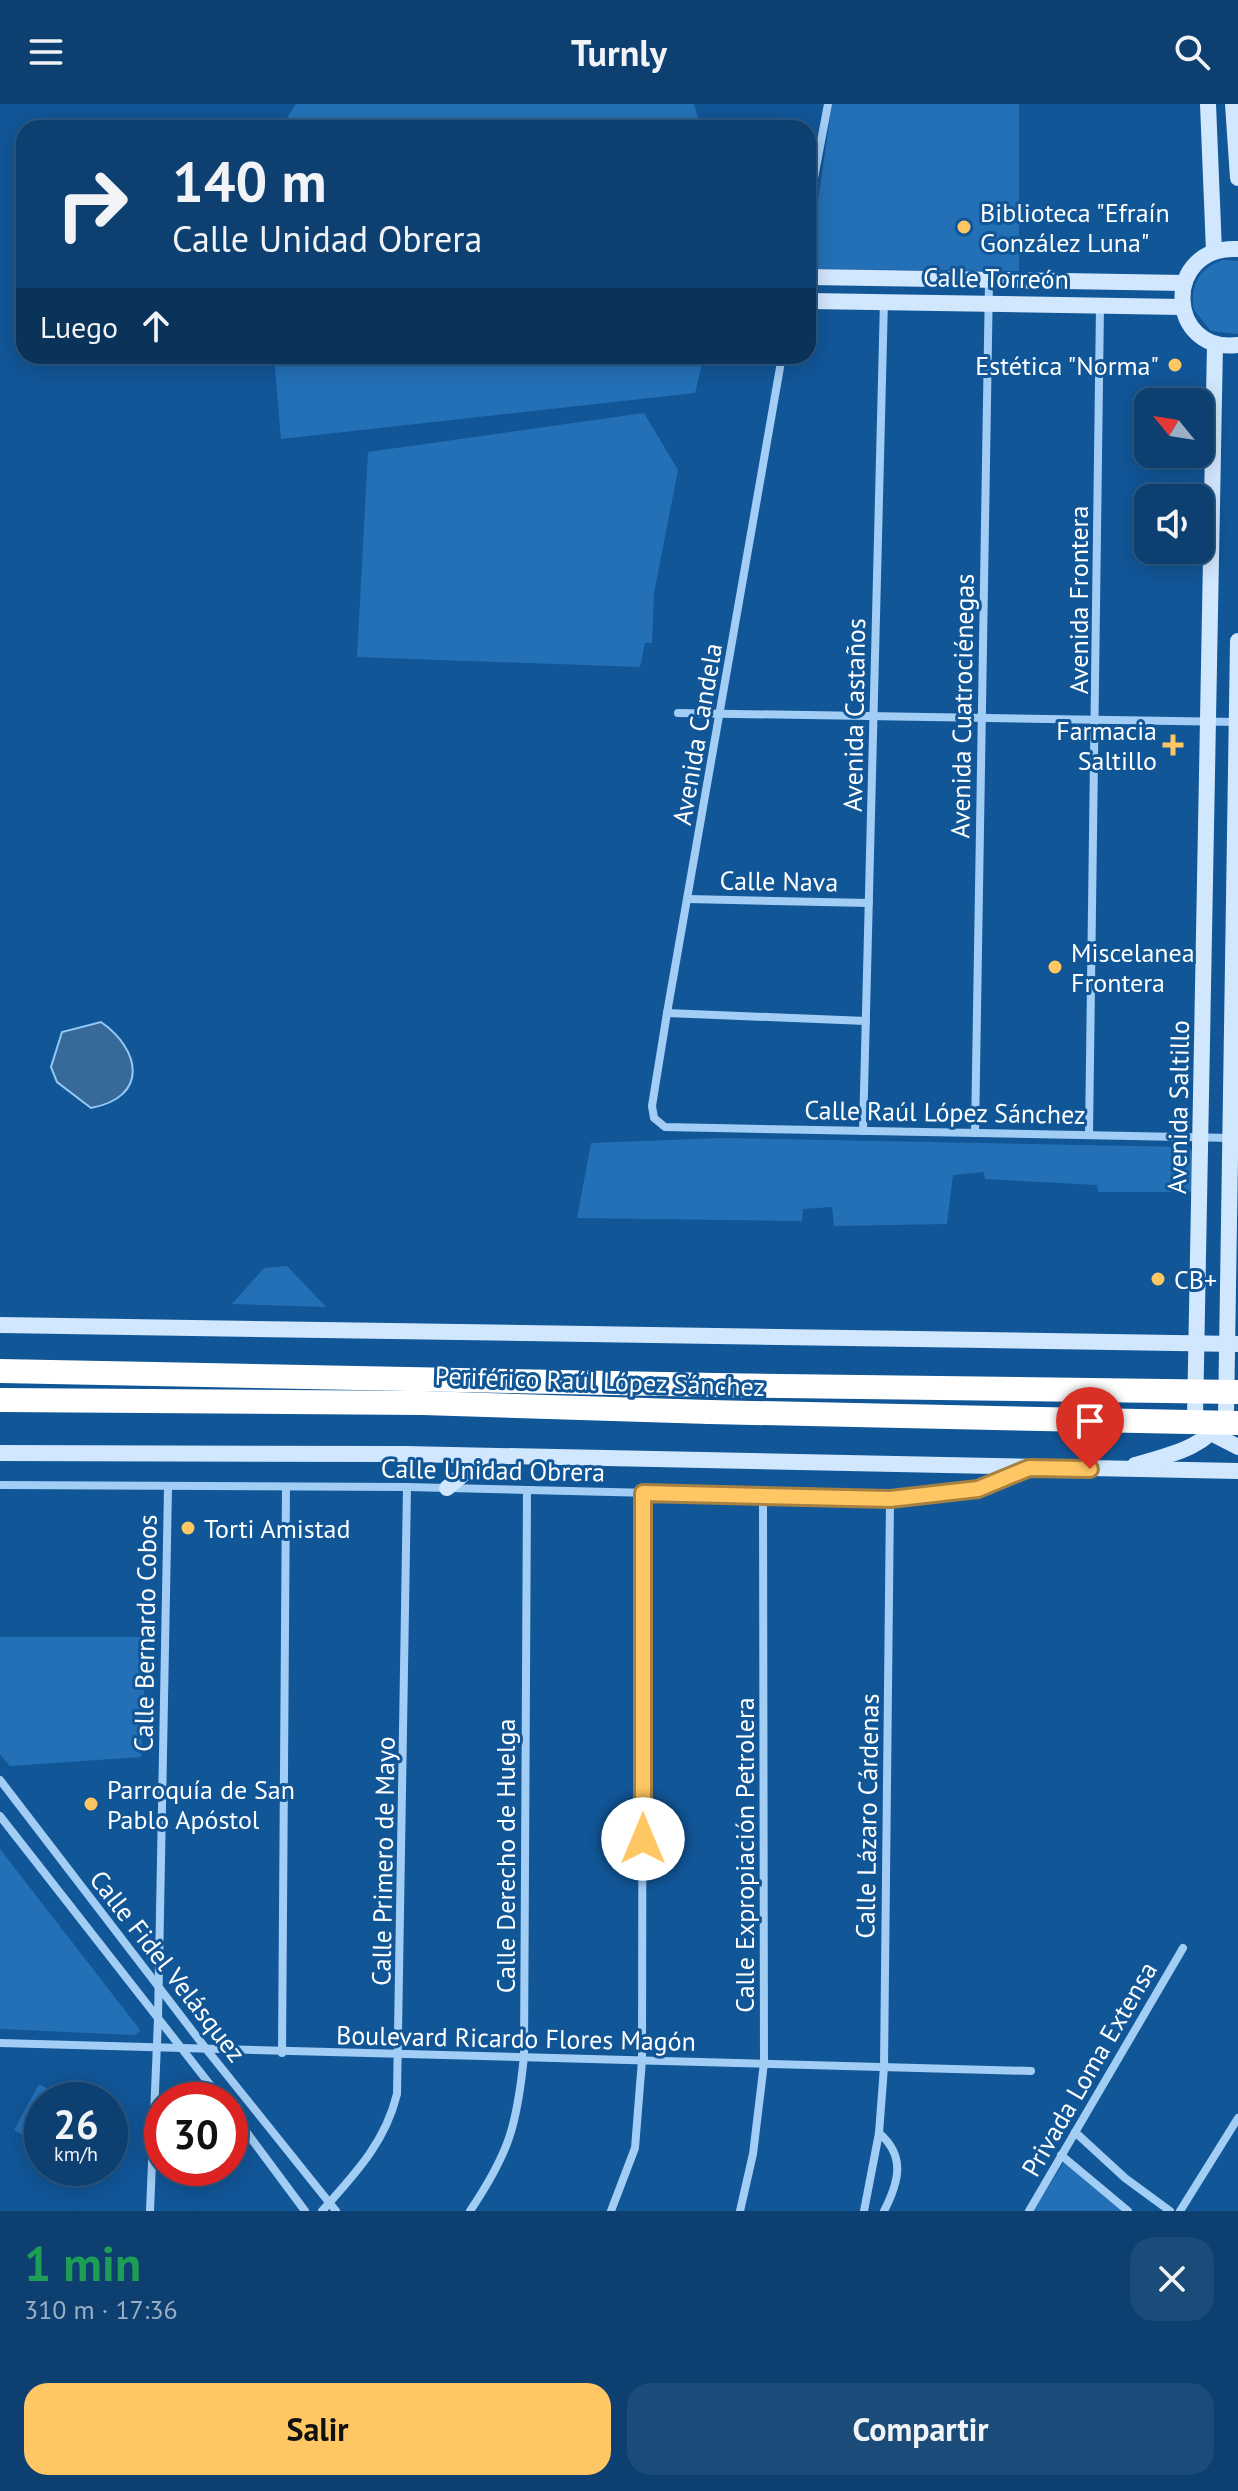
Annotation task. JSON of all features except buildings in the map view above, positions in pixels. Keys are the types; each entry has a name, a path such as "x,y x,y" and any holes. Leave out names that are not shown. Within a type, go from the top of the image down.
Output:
{"highway":[{"name":"Periférico Raúl López Sánchez","path":"0,1371 1238,1392"},
{"name":"Periférico Raúl López Sánchez","path":"0,1400 423,1403 1238,1423"}],"street":[{"path":"816,168 828,104"},
{"path":"1208,104 1214,251"},
{"path":"1233,104 1238,178"},
{"path":"1238,249 1214,251 1195,263 1184,283 1182,307 1197,333 1215,344 1238,345"},
{"name":"Calle Torreón","path":"816,277 1184,283"},
{"name":"Avenida Cuatrociénegas","path":"975,1133 989,280"},
{"name":"Avenida Castaños","path":"863,1131 884,300"},
{"name":"Calle Torreón","path":"816,301 1182,307"},
{"name":"Avenida Frontera","path":"1089,1135 1097,720 1100,305"},
{"name":"Avenida Saltillo","path":"1196,1343 1215,344"},
{"name":"Avenida Candela","path":"654,1118 652,1106 667,1013 722,714 781,364"},
{"name":"Avenida Saltillo","path":"1232,1344 1238,641"},
{"path":"678,713 1237,722"},
{"name":"Calle Nava","path":"688,899 869,903"},
{"path":"667,1013 866,1021"},
{"name":"Calle Raúl López Sánchez","path":"654,1118 665,1127 1234,1138"},
{"path":"0,1325 1232,1344 1226,1416 1214,1434 1196,1447 1120,1469"},
{"path":"1196,1343 1195,1417 1214,1434 1238,1447"},
{"path":"0,1453 485,1456 1238,1471"},
{"path":"447,1488 485,1456"},
{"name":"Calle Unidad Obrera","path":"0,1485 407,1487 890,1499 978,1489 1029,1468"},
{"path":"282,2053 286,1487"},
{"name":"Calle Primero de Mayo","path":"322,2211 373,2153 383,2136 397,2094 401,2056 407,1487"},
{"name":"Calle Bernardo Cobos","path":"150,2211 158,2019 168,1488"},
{"name":"Calle Derecho de Huelga","path":"470,2211 498,2167 511,2139 524,2056 527,1490"},
{"path":"611,2211 635,2148 642,2060 643,1493"},
{"name":"Calle Expropiación Petrolera","path":"740,2211 753,2154 764,2063 763,1497"},
{"name":"Calle Lázaro Cárdenas","path":"864,2211 879,2133 884,2067 890,1499"},
{"name":"Calle Fidel Velásquez","path":"0,1780 207,2050 336,2211"},
{"name":"Calle Fidel Velásquez","path":"0,1816 209,2082"},
{"name":"Privada Loma Extensa","path":"1029,2211 1183,1948"},
{"name":"Boulevard Ricardo Flores Magón","path":"0,2043 1031,2071"},
{"path":"1180,2211 1238,2118"},
{"path":"1075,2132 1125,2178 1170,2211"},
{"path":"879,2133 897,2156 899,2172 884,2211"},
{"path":"248,2134 305,2211"},
{"path":"1061,2155 1128,2211"}],"shaded area":[{"path":"296,104 694,104 699,120 285,120"},
{"path":"832,104 1019,104 1019,271 816,269 816,214"},
{"path":"1223,260 1238,261 1238,334 1211,331 1194,310 1193,293 1198,279 1208,267"},
{"path":"275,364 702,364 695,393 281,439"},
{"path":"644,413 678,470 654,593 652,643 645,643 640,667 357,657 368,452"},
{"path":"101,1022 124,1046 133,1071 123,1094 91,1108 57,1082 51,1067 62,1032"},
{"path":"721,1138 1188,1147 1195,1153 1195,1192 1098,1192 1097,1185 985,1179 984,1172 953,1175 947,1224 834,1226 832,1207 803,1209 802,1221 577,1218 591,1143"},
{"path":"287,1266 326,1307 232,1304 264,1268"},
{"path":"0,1637 147,1637 141,1757 10,1766 0,1754"},
{"path":"0,1849 140,2031 134,2035 0,2029"},
{"path":"24,2112 24,2136 14,2130"},
{"path":"1064,2162 1125,2211 1033,2211"}],"place":[{"name":"Biblioteca \"Efraín González Luna\"","path":"964,227"},
{"name":"Estética \"Norma\"","path":"1175,365"},
{"name":"Farmacia Saltillo","path":"1173,745"},
{"name":"Miscelanea Frontera","path":"1055,967"},
{"name":"CB+","path":"1158,1279"},
{"name":"Torti Amistad","path":"188,1528"},
{"name":"Parroquía de San Pablo Apóstol","path":"91,1804"}],"route":[{"path":"643,1839 643,1493 890,1499 978,1489 1029,1468 1090,1469"}]}
